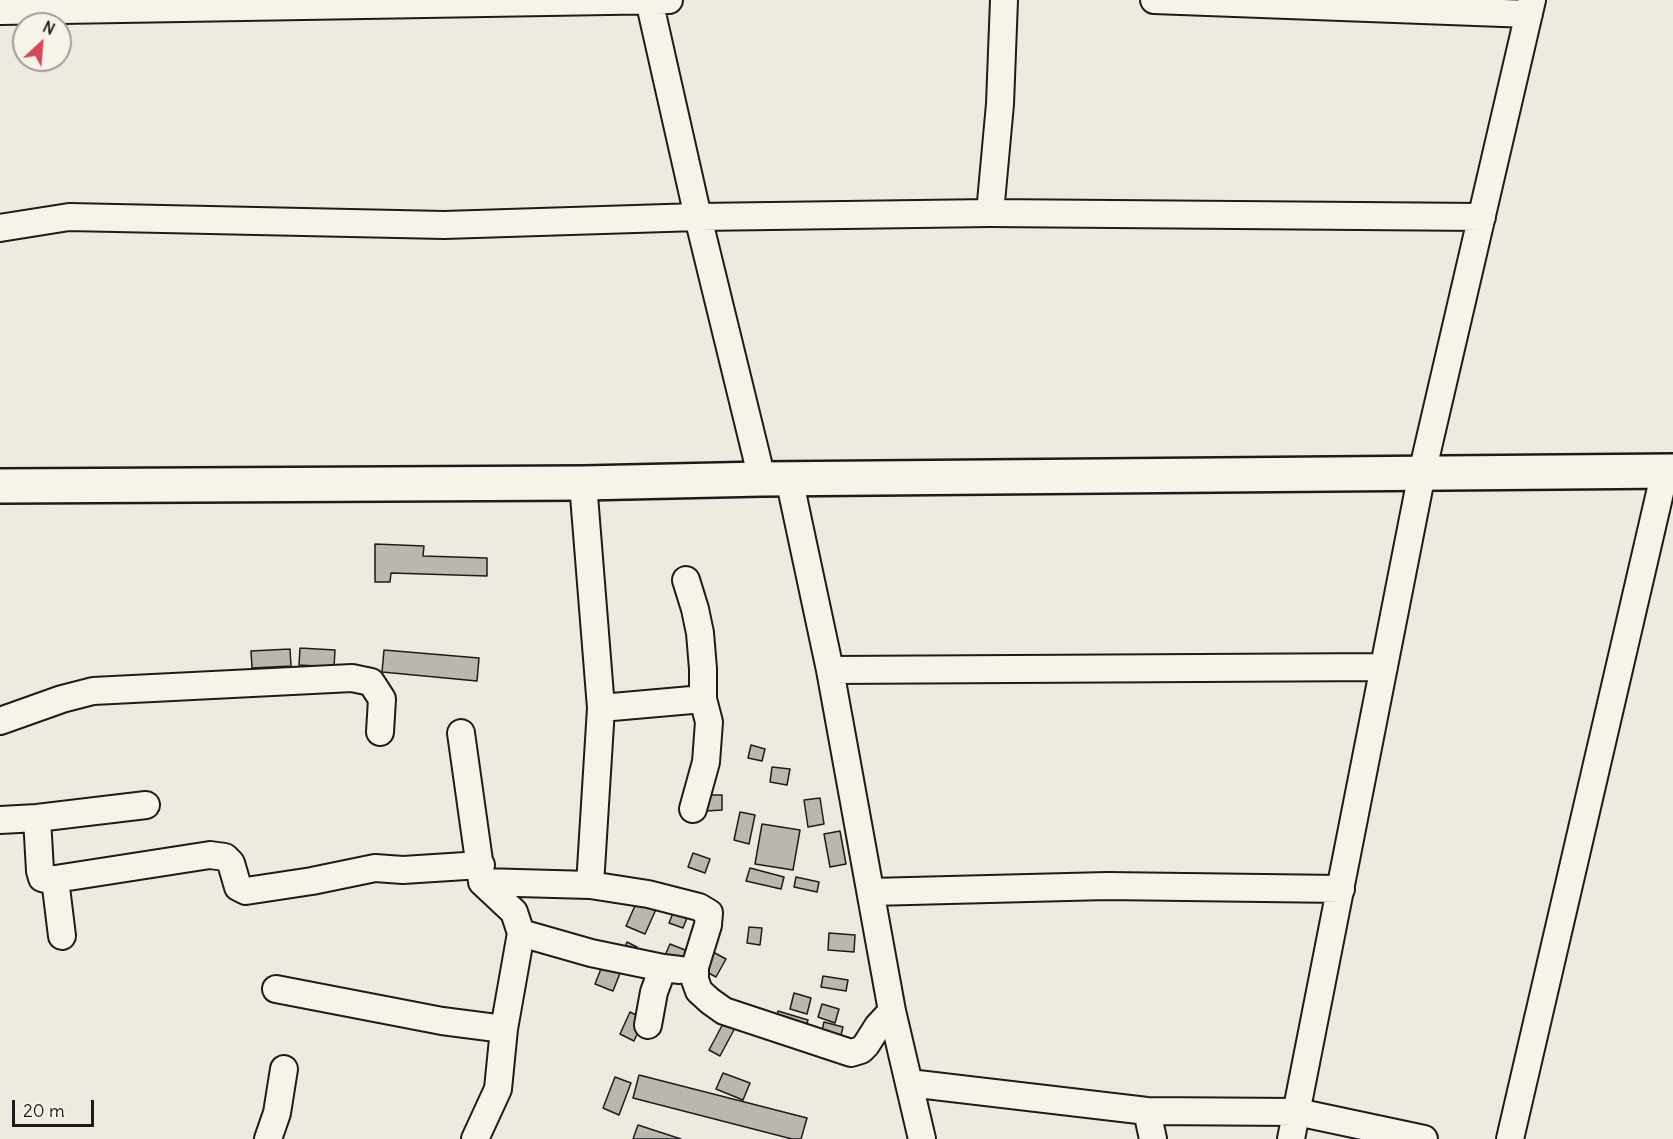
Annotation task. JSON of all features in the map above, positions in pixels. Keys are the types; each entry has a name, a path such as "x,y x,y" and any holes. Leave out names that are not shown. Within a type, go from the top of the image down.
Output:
{"street":[{"path":"0,11 34,5 656,0 698,217 830,670 892,1011 922,1139"},
{"path":"990,213 1000,104 1004,0"},
{"path":"1154,0 1531,7 1422,473 1291,1139"},
{"path":"0,228 69,217 444,225 698,217 990,213 1482,217"},
{"path":"0,486 583,483 775,478 1669,471 1510,1139"},
{"path":"583,483 601,708 590,885"},
{"path":"686,580 695,609 699,633 704,669 703,699 709,722 706,762 693,809"},
{"path":"830,670 1384,666"},
{"path":"0,721 62,699 93,691 352,678 371,682 382,699 380,732"},
{"path":"601,708 703,699"},
{"path":"462,733 482,873 514,912 521,933 504,1029 498,1089 475,1139"},
{"path":"0,820 146,805"},
{"path":"36,818 42,878 49,880 210,855 225,857 231,863 238,887 246,891 375,868 482,873 590,885 678,902 699,907 709,913 708,925 695,967 695,980 699,991 723,1011 851,1053 861,1050 866,1045 878,1026 892,1011"},
{"path":"55,879 62,936"},
{"path":"871,892 1107,886 1341,889"},
{"path":"521,933 591,953 663,968 681,970 695,967"},
{"path":"648,1025 654,993 663,968"},
{"path":"276,989 442,1022 504,1029"},
{"path":"268,1139 278,1113 284,1070"},
{"path":"909,1083 1147,1111 1297,1112 1424,1139"},
{"path":"1147,1111 1153,1139"}],"building":[{"path":"375,544 424,546 423,556 487,558 487,576 391,573 390,582 375,582"},
{"path":"300,648 335,650 334,667 299,665"},
{"path":"290,649 291,666 252,668 251,651"},
{"path":"384,650 479,658 477,681 382,672"},
{"path":"751,745 765,749 762,761 748,758"},
{"path":"772,767 790,769 787,785 770,782"},
{"path":"705,795 722,795 722,810 706,811"},
{"path":"820,798 824,824 808,827 804,800"},
{"path":"740,812 755,815 749,844 734,840"},
{"path":"762,824 800,830 793,870 755,864"},
{"path":"840,831 846,864 830,867 824,834"},
{"path":"693,853 710,859 705,873 688,867"},
{"path":"750,868 784,877 781,889 746,881"},
{"path":"796,877 819,882 817,892 794,887"},
{"path":"638,899 657,907 645,934 626,926"},
{"path":"675,908 689,913 683,928 669,923"},
{"path":"749,927 762,928 760,945 747,943"},
{"path":"829,933 855,935 854,952 828,950"},
{"path":"627,942 637,947 634,954 624,949"},
{"path":"670,944 690,952 683,968 663,960"},
{"path":"713,952 726,959 716,977 703,970"},
{"path":"606,956 624,963 613,991 595,984"},
{"path":"823,976 848,980 846,991 821,987"},
{"path":"794,993 811,998 807,1014 790,1009"},
{"path":"822,1004 839,1009 835,1023 818,1017"},
{"path":"778,1011 808,1020 804,1034 774,1025"},
{"path":"630,1012 644,1019 634,1041 620,1034"},
{"path":"725,1020 736,1026 720,1056 709,1050"},
{"path":"824,1022 843,1027 839,1043 820,1039"},
{"path":"723,1073 750,1083 743,1100 716,1089"},
{"path":"639,1075 807,1118 801,1139 792,1139 633,1098"},
{"path":"615,1077 631,1083 619,1115 603,1108"},
{"path":"638,1125 681,1139 633,1139"}]}
